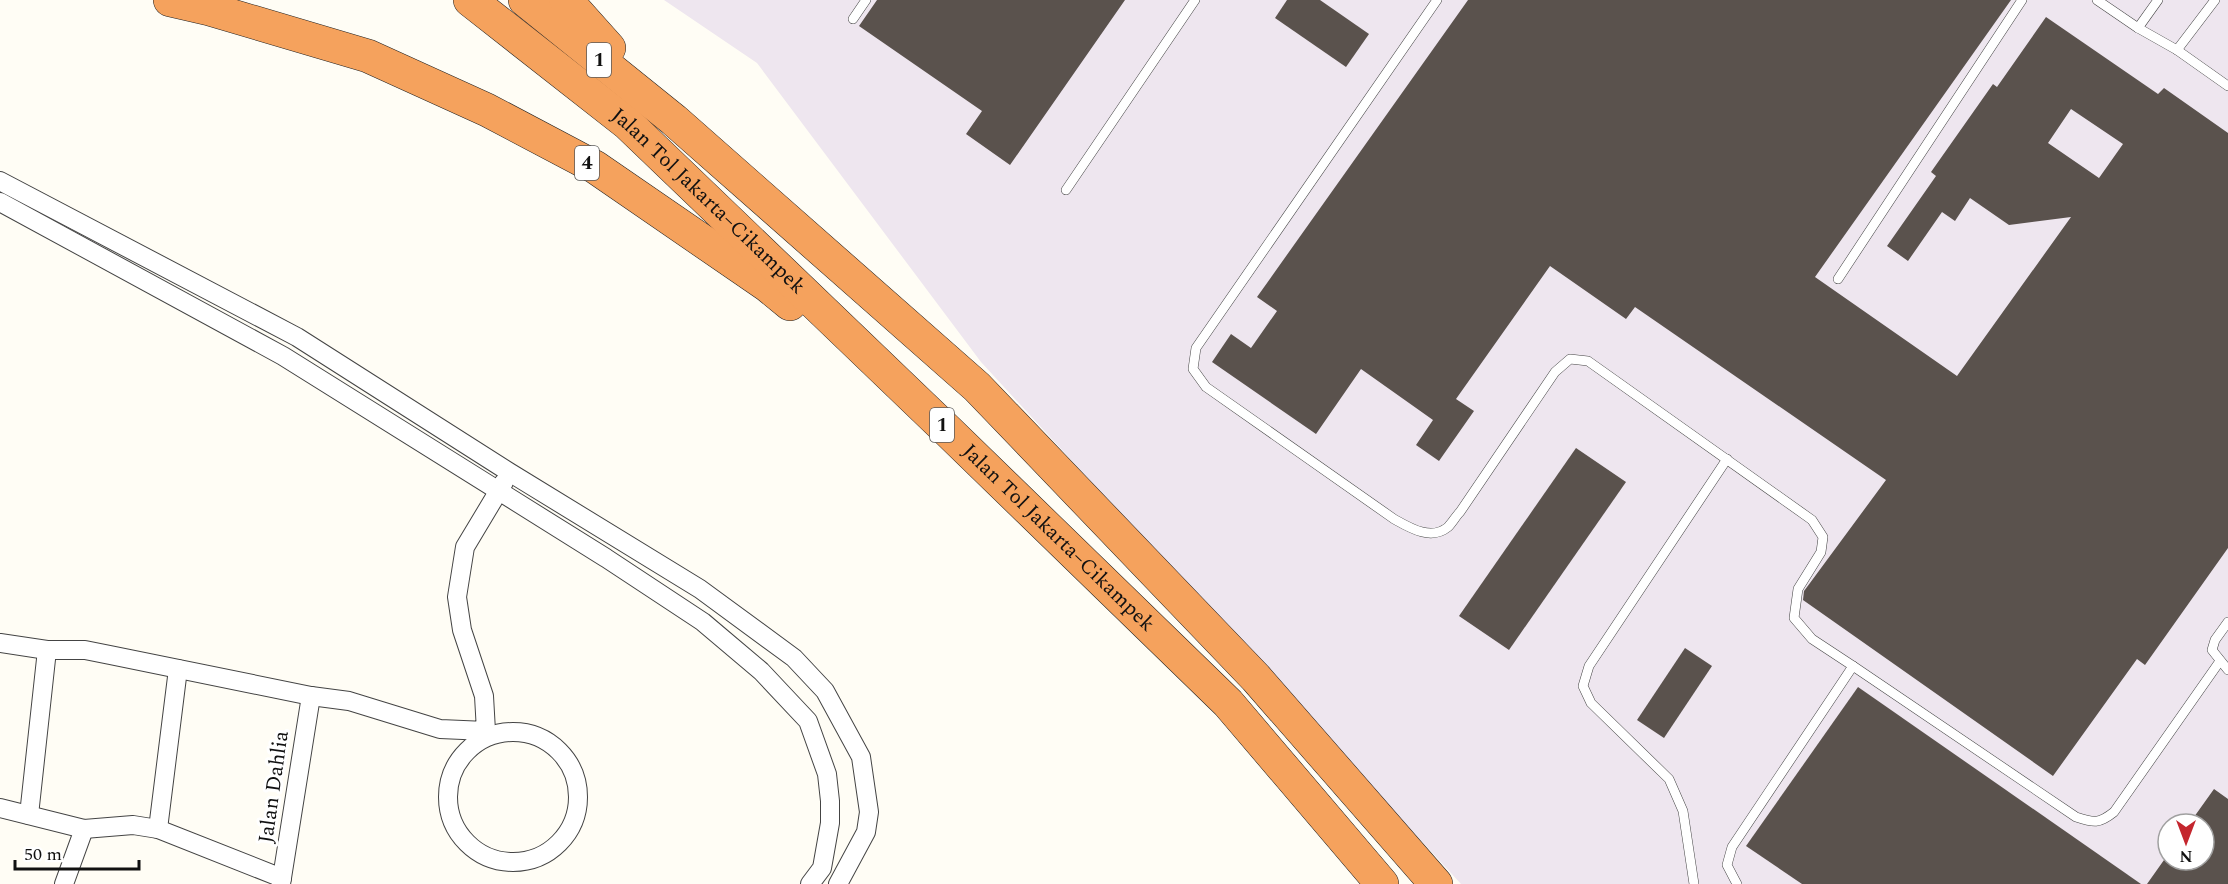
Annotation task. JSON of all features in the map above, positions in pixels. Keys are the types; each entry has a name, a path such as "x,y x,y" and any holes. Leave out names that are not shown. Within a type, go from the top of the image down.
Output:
{"highway":[{"name":"4","path":"170,0 209,9 368,56 487,110 595,167 768,286 948,431"},
{"name":"Jalan Tol Jakarta–Cikampek","path":"470,0 628,124 948,431 1228,703 1382,884"},
{"name":"Jalan Tol Jakarta–Cikampek","path":"525,0 674,120 977,387 1256,678 1436,884"},
{"path":"566,0 674,120"}],"street":[{"path":"0,180 297,337 509,472 700,588 794,658 825,691 861,757 869,812 866,832 838,884"},
{"path":"0,202 283,356 606,558 703,622 761,671 808,721 827,774 830,801 830,823 822,868 810,884"},
{"path":"490,733 484,696 462,630 457,597 465,547 509,472"},
{"path":"0,643 47,650 85,650 311,696 349,701 440,729 490,733 519,732 544,739 564,755 576,778 579,803 572,828 556,848 534,860 508,863 483,856 463,840 451,818 448,792 455,767 471,747 490,733"},
{"path":"29,815 47,650"},
{"path":"158,829 178,669"},
{"name":"Jalan Dahlia","path":"282,881 311,696"},
{"path":"0,808 84,829 133,825 158,829 282,881"},
{"path":"64,884 84,829"}],"lane":[{"path":"853,19 866,0"},
{"path":"1066,190 1195,0"},
{"path":"1437,0 1196,348 1193,369 1206,387 1394,519 1417,532 1435,532 1447,528 1460,512 1555,372 1570,359 1588,361 1812,520 1823,537 1821,552 1798,589 1794,618 1812,639 2076,817 2090,822 2102,821 2114,812 2220,661"},
{"path":"1838,279 2022,0"},
{"path":"2097,0 2228,86"},
{"path":"2138,28 2158,0"},
{"path":"2177,51 2215,0"},
{"path":"1694,884 1683,811 1669,779 1591,704 1582,686 1589,666 1727,459"},
{"path":"2228,622 2215,640 2212,650 2228,670"},
{"path":"1737,884 1727,865 1732,847 1853,666"}],"shaded area":[{"path":"664,0 2228,0 2228,884 1461,884 981,362 757,63"}],"building":[{"path":"877,0 1125,0 1010,165 966,134 982,111 859,26"},
{"path":"1287,0 1320,0 1369,34 1346,67 1275,18"},
{"path":"1468,0 2011,0 1815,277 1957,376 2071,217 2009,225 1970,198 1955,221 1942,212 1908,261 1887,246 1936,176 1931,172 1993,84 1997,87 2046,17 2158,94 2164,88 2228,133 2228,548 2145,665 2137,659 2053,776 1803,600 1804,591 1886,480 1635,307 1626,319 1550,266 1456,399 1474,411 1439,461 1416,445 1433,420 1361,369 1316,434 1212,362 1231,334 1251,348 1277,311 1257,297","holes":["2071,109 2123,144 2099,178 2048,143"]},
{"path":"1576,448 1626,482 1509,650 1459,616"},
{"path":"1685,648 1712,666 1664,738 1637,720"},
{"path":"1858,687 2141,884 1802,884 1746,846"},
{"path":"2214,789 2228,799 2228,884 2147,884 2156,871 2216,872 2216,812 2198,812"}]}
